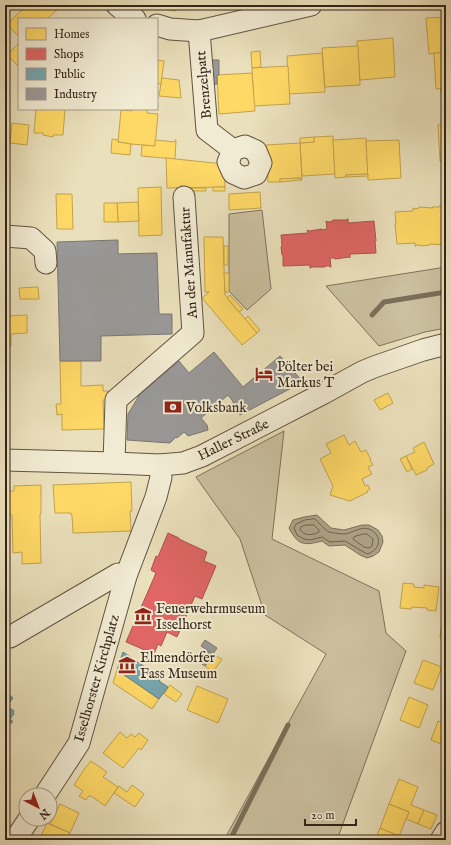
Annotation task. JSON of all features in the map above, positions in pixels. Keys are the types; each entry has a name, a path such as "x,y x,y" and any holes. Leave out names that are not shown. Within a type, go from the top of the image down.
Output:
{"street":[{"path":"117,5 133,18"},
{"path":"158,25 170,29 199,31 311,5"},
{"name":"Brenzelpatt","path":"199,31 207,130 233,150"},
{"name":"An der Manufaktur","path":"114,463 116,400 193,333 184,197"},
{"path":"5,236 31,238 45,251 46,263"},
{"name":"Haller Straße","path":"5,460 160,465 183,463 202,456 362,372 423,350 446,344"},
{"name":"Isselhorster Kirchplatz","path":"50,787 79,743 126,576 156,497 161,477 160,465"},
{"path":"5,637 10,637 118,574 126,576"},
{"path":"15,840 24,827"},
{"path":"441,840 446,832"}],"shaded area":[{"path":"262,210 271,289 247,310 229,291 229,214"},
{"path":"446,267 446,328 425,332 379,346 326,286"},
{"path":"284,431 272,539 379,591 386,633 406,651 337,840 224,840 326,654 265,615 240,539 196,477"}],"water":[{"path":"317,515 331,528 344,530 362,525 369,525 378,530 382,536 383,542 379,552 367,558 345,545 329,546 322,541 306,544 298,541 289,528 293,520"}],"building: Homes":[{"path":"27,5 53,5 57,10 48,18 18,18 18,36 7,24"},
{"path":"164,5 177,5 176,11 163,9"},
{"path":"446,17 446,52 429,54 426,18"},
{"path":"393,38 395,77 360,80 357,41"},
{"path":"18,44 18,66 7,55"},
{"path":"358,46 360,85 325,87 322,48"},
{"path":"260,51 261,67 252,68 251,52"},
{"path":"446,52 446,88 436,89 434,53"},
{"path":"322,53 325,92 289,94 287,56"},
{"path":"158,60 164,61 161,84 158,83"},
{"path":"288,66 290,104 254,106 252,68"},
{"path":"252,73 255,111 219,114 217,75"},
{"path":"162,78 179,80 181,98 159,96"},
{"path":"446,88 446,124 443,124 441,89"},
{"path":"36,110 65,110 63,135 53,135 53,137 43,135 43,133 34,133"},
{"path":"121,110 147,110 147,113 158,114 155,146 118,142"},
{"path":"12,123 29,125 27,145 10,143"},
{"path":"446,124 446,160 440,161 438,125"},
{"path":"333,136 335,174 302,176 300,143 314,142 314,137"},
{"path":"314,137 314,142 300,143 300,138"},
{"path":"366,138 368,174 346,175 346,177 335,178 333,140"},
{"path":"112,139 118,140 118,142 131,144 130,155 111,153"},
{"path":"155,140 175,142 176,140 175,159 141,156 142,145 155,146"},
{"path":"399,140 401,178 368,180 366,141"},
{"path":"300,143 302,180 301,178 280,179 280,182 268,182 266,145"},
{"path":"166,158 224,164 225,187 167,188"},
{"path":"368,174 368,176 346,177 346,175"},
{"path":"301,178 301,180 280,182 280,179"},
{"path":"161,187 162,235 139,236 138,188"},
{"path":"213,187 225,187 225,191 213,191"},
{"path":"192,188 206,188 206,191 191,191"},
{"path":"260,192 261,208 229,210 229,194"},
{"path":"56,194 72,194 73,229 57,229"},
{"path":"138,202 139,221 118,222 117,203"},
{"path":"104,203 117,203 118,222 104,222"},
{"path":"446,206 446,245 430,244 415,246 415,243 397,244 395,212 413,211 413,208 419,207 433,208 432,207"},
{"path":"204,237 223,237 225,295 257,333 242,345 202,298 209,292 205,292"},
{"path":"224,246 228,246 228,265 224,265"},
{"path":"224,273 229,273 229,292 225,292"},
{"path":"38,287 39,299 20,299 19,288"},
{"path":"230,295 243,309 239,312 227,298"},
{"path":"27,315 27,333 11,334 11,346 5,346 5,316"},
{"path":"248,316 260,330 257,333 245,319"},
{"path":"60,361 81,361 81,386 103,385 103,391 108,391 108,400 103,400 104,429 62,430 62,414 57,415 56,404 61,404"},
{"path":"388,393 393,403 380,410 374,400"},
{"path":"344,435 349,445 355,441 361,452 366,450 373,465 368,467 372,474 362,479 365,486 368,485 370,489 367,491 368,492 350,501 330,495 333,486 320,459 331,453 326,444"},
{"path":"424,442 434,464 427,468 427,470 416,475 406,456 415,452 413,448"},
{"path":"406,456 412,469 407,472 400,459"},
{"path":"131,482 131,531 73,533 71,513 55,513 53,485"},
{"path":"41,485 41,563 22,564 22,552 13,553 12,515 5,515 5,491 14,491 14,486"},
{"path":"403,583 414,584 414,587 424,588 424,585 439,587 436,611 427,610 427,608 400,608"},
{"path":"442,621 446,622 446,639 440,638"},
{"path":"213,655 222,659 213,672 205,666"},
{"path":"423,660 442,667 433,690 414,683"},
{"path":"117,670 159,699 152,709 113,683"},
{"path":"170,685 182,694 176,702 164,694"},
{"path":"197,686 228,699 218,723 187,710"},
{"path":"409,697 428,705 419,728 400,720"},
{"path":"438,721 446,724 446,746 431,740"},
{"path":"120,732 127,738 131,734 135,737 139,733 148,740 141,750 139,748 123,768 103,753"},
{"path":"91,761 107,772 103,777 118,787 105,806 91,796 89,796 86,800 79,796 83,791 74,785"},
{"path":"399,779 418,787 411,805 424,810 418,824 406,819 409,812 389,804"},
{"path":"132,785 144,794 135,807 114,793 119,786 127,792"},
{"path":"60,804 79,813 70,833 57,827 58,827 58,808"},
{"path":"389,804 409,812 399,836 380,828"},
{"path":"424,810 437,815 431,829 418,824"},
{"path":"45,827 56,827 81,840 39,840"},
{"path":"380,828 399,836 398,840 375,840"}],"building: Shops":[{"path":"347,219 348,223 374,221 376,253 350,254 350,258 330,258 331,267 325,266 310,268 310,265 283,266 281,235 308,233 307,230 327,229 326,221"},
{"path":"168,533 207,552 204,561 216,566 202,599 195,596 177,637 167,632 161,646 158,644 154,654 126,642 156,573 151,570 156,556 158,557"}],"building: Public":[{"path":"123,652 161,678 159,681 168,687 159,699 117,670"},
{"path":"5,691 13,698 7,706 14,711 14,714 9,720 12,720 12,723 8,723 5,727"}],"building: Industry":[{"path":"208,60 219,60 219,75 217,75 217,84 209,85"},
{"path":"118,240 118,254 157,253 159,314 172,314 172,334 101,336 101,361 60,361 57,242"},
{"path":"214,352 243,387 280,356 303,382 240,415 228,395 201,418 207,425 208,430 188,436 184,432 170,443 127,440 128,414 140,394 179,361 189,373"},
{"path":"205,640 217,648 213,654 201,646"},
{"path":"207,651 213,655 205,666 199,662"}],"waterway":[{"path":"372,315 384,302 446,292"},
{"path":"230,840 288,725"}],"place":[{"name":"Pölter bei Markus T","path":"264,374"},
{"name":"Volksbank","path":"173,407"},
{"name":"Feuerwehrmuseum Isselhorst","path":"143,616"},
{"name":"Elmendörfer Fass Museum","path":"127,665"}]}
